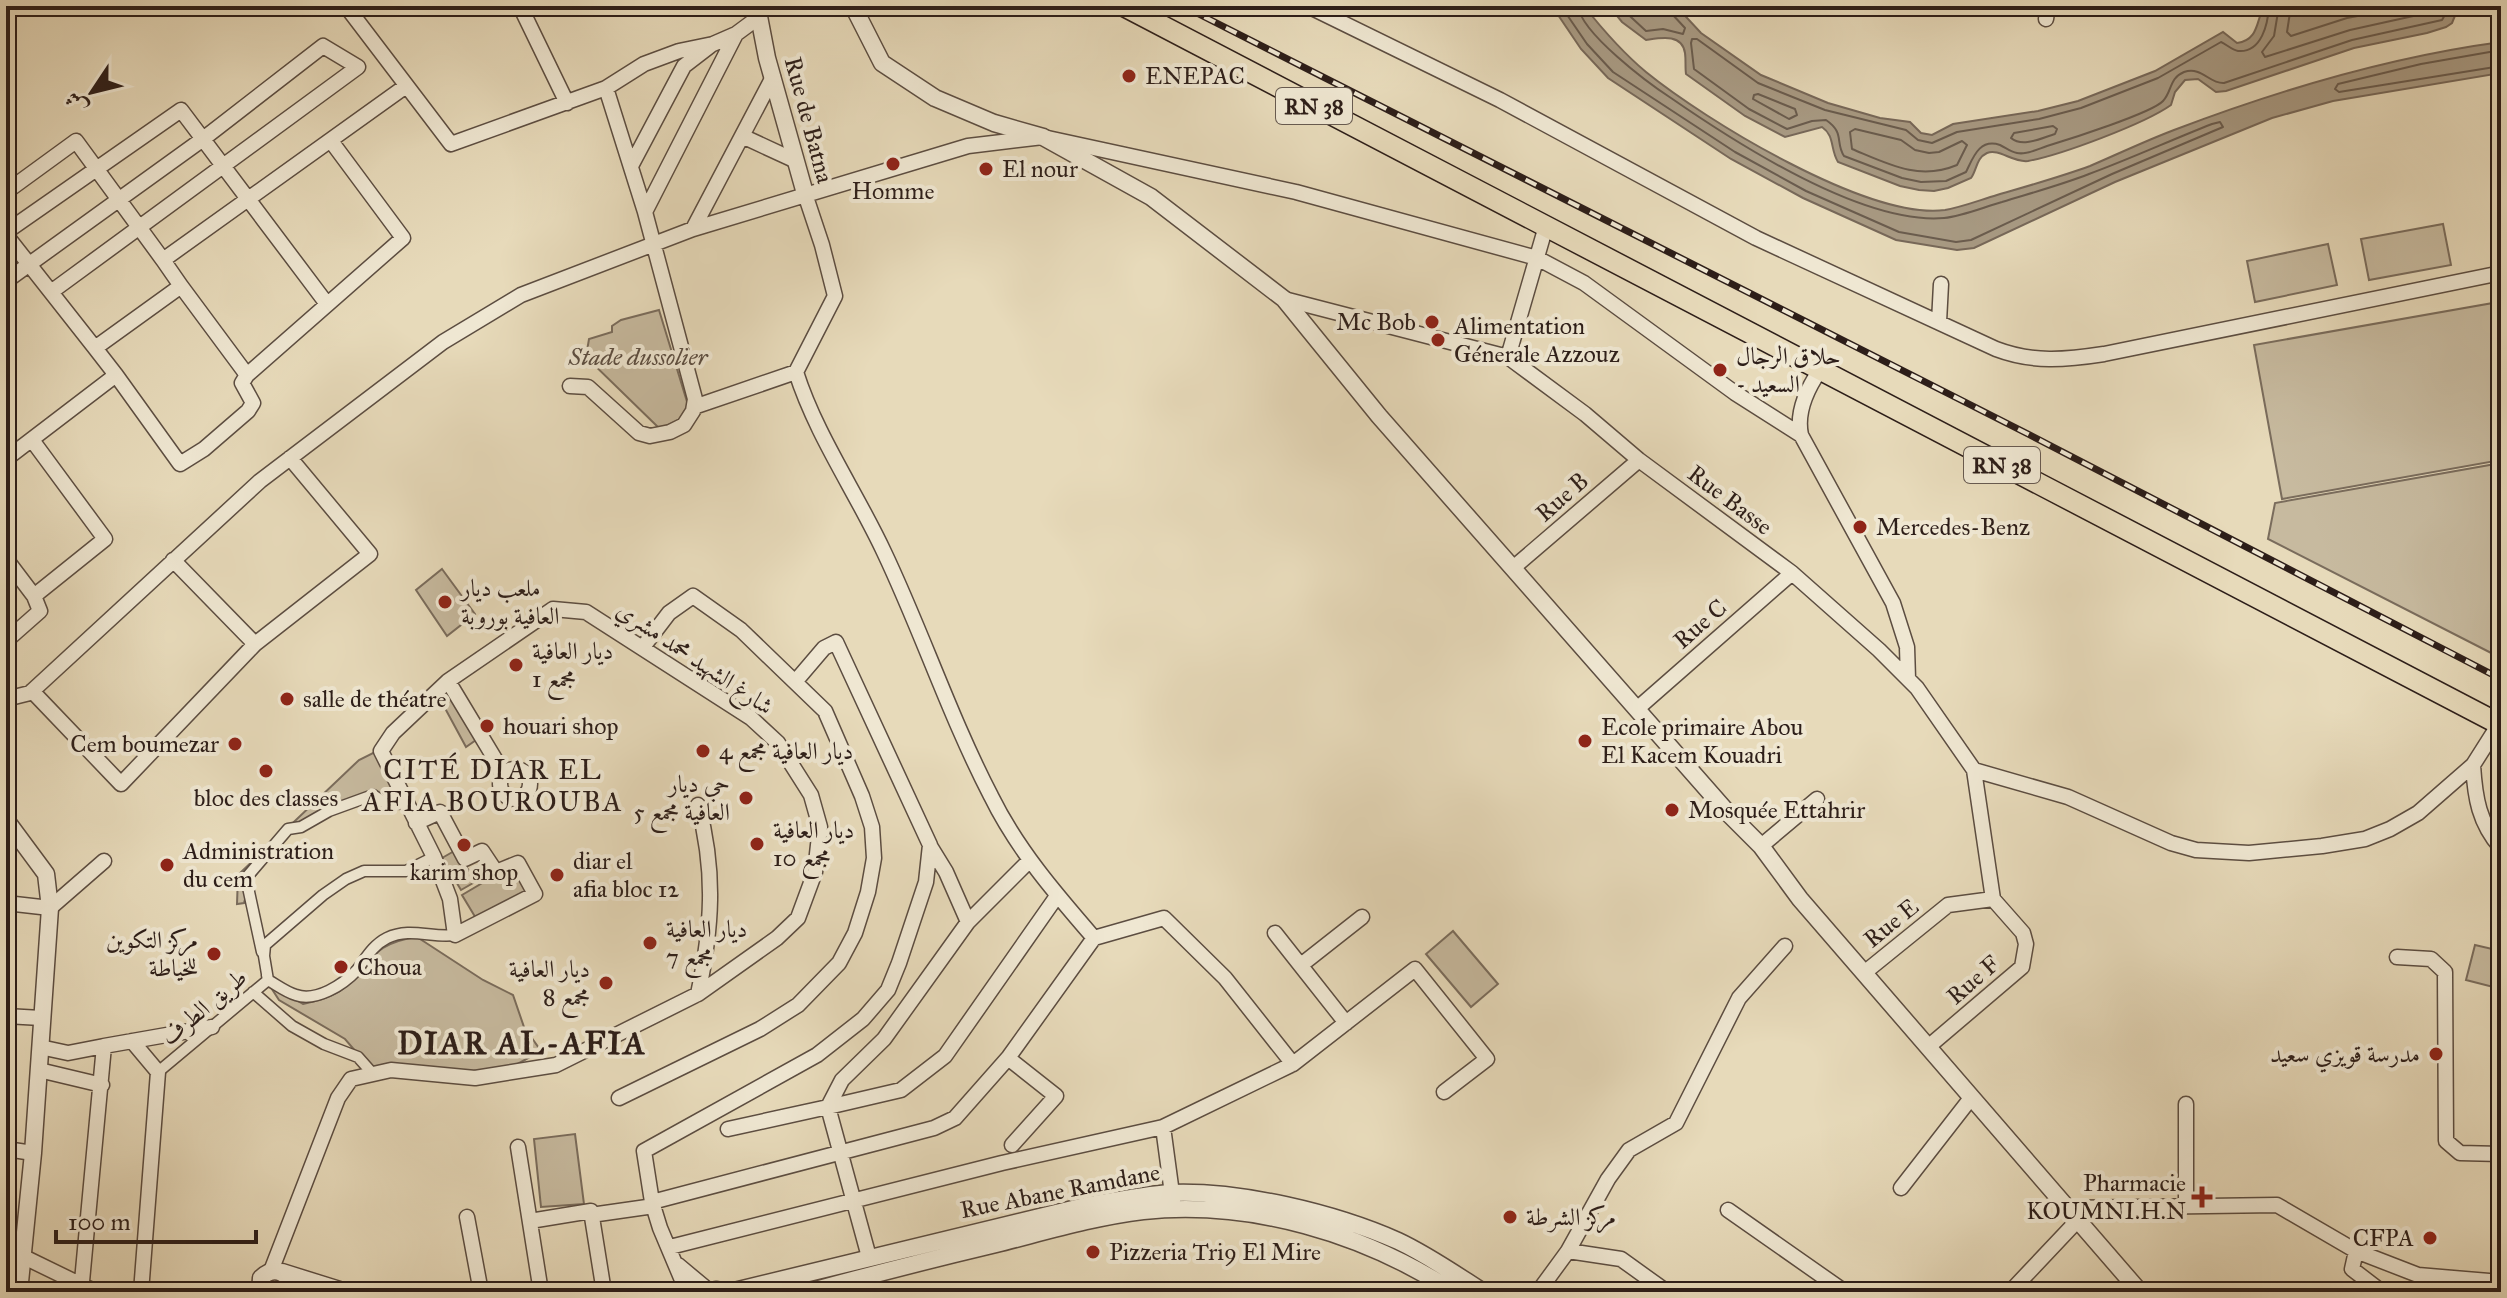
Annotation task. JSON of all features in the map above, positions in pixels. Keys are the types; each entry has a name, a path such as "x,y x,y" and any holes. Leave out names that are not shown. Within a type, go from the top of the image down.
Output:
{"main road":[{"name":"RN 38","path":"1124,6 2500,724"}],"street":[{"path":"346,6 451,144 606,88 644,64 736,34"},
{"path":"853,6 882,63 935,98 994,123 1043,137 1296,192 1537,258 1584,283 1735,393 1801,435"},
{"path":"1308,6 1500,100 1756,238 2029,360 2063,360 2501,273"},
{"path":"522,7 567,103"},
{"path":"645,212 736,34 758,12"},
{"name":"Rue de Batna","path":"758,12 773,77 835,296 796,372"},
{"path":"631,166 684,66 713,44"},
{"path":"6,281 203,139 323,46 358,67 51,292"},
{"path":"693,229 773,77"},
{"path":"163,260 406,86"},
{"path":"570,386 588,387 639,433 650,436 684,425 694,407 695,399 645,212 606,88"},
{"path":"327,304 181,110 6,233 116,375 180,464 204,449 248,411 253,403 242,383 247,375 403,238 331,141"},
{"path":"742,136 796,161"},
{"path":"6,699 19,698 32,691 260,481 443,342 521,295 693,229 968,146 1043,137 1151,197 1284,299 1379,416 1728,813 1761,846 1800,899 2140,1292"},
{"path":"6,192 76,141 247,375"},
{"path":"1508,357 1546,226"},
{"path":"1939,322 1941,284"},
{"path":"95,348 181,286"},
{"name":"Rue Basse","path":"1284,299 1508,357 1585,414 1639,460 1792,573 1908,679 1929,703 1974,770 1993,899"},
{"path":"1820,370 1809,386 1802,407 1801,435 1893,603 1907,647 1908,679"},
{"path":"694,407 796,372 807,406 883,551 990,796 1030,860 1094,938"},
{"path":"6,459 116,375"},
{"path":"32,440 105,539 34,596"},
{"path":"32,691 121,784 255,644 370,554 290,458"},
{"name":"Rue B","path":"1513,568 1639,460"},
{"path":"6,559 34,596 40,611 6,641"},
{"path":"173,560 255,644"},
{"name":"Rue C","path":"1638,708 1792,573"},
{"path":"619,1098 760,1029 798,1005 839,963 855,933 868,892 874,858 872,827 845,753 825,711 741,630 693,596 669,613 643,647"},
{"name":"شارغ الشهيد محمد مشري","path":"269,1278 338,1098 351,1079 391,1070 475,1078 556,1065 698,994 777,938 798,918 815,872 820,827 811,795 778,743 751,718 586,612 553,609 448,681 393,733 381,751 434,857 450,899 455,935"},
{"path":"795,682 824,648 836,642 968,922"},
{"path":"448,681 504,774"},
{"path":"1974,770 2068,797 2171,843 2196,850 2249,853 2365,839 2390,829 2418,813 2473,765 2500,724"},
{"path":"2473,765 2478,810 2485,827 2501,848"},
{"name":"طريق الطرف","path":"158,1072 268,980 246,878 273,844 288,829 301,827 329,811 373,795 385,803 408,804"},
{"path":"1761,846 1817,799"},
{"path":"698,805 707,838 711,894 709,944 698,994"},
{"path":"416,823 440,812 465,859 482,851 496,872 518,863 535,894 455,935 440,937 413,931 387,938 372,949 348,978 331,990 306,998 268,980 265,945 323,895 364,871 406,871 434,857"},
{"path":"6,820 46,874 50,908 33,1153 19,1292"},
{"path":"687,1292 653,1204 644,1151 817,1055 863,1019 888,990 926,882 930,845"},
{"path":"869,1257 828,1107 842,1080 884,1039 968,922 1030,860"},
{"path":"6,903 50,908 104,861"},
{"path":"728,1129 901,1090 945,1056 1057,896"},
{"name":"Rue E","path":"1864,973 1948,905 1993,899"},
{"name":"Rue F","path":"1928,1047 2022,967 2026,944 2023,933 1993,899"},
{"path":"1301,965 1362,917"},
{"path":"591,1215 653,1204 934,1128 955,1118 1008,1058 1094,938 1164,918 1225,978 1293,1064"},
{"path":"1275,933 1346,1023"},
{"path":"1538,1292 1568,1251 1608,1179 1629,1150 1676,1123 1739,998 1785,946"},
{"path":"2397,957 2431,959 2445,972 2446,1141 2460,1153 2501,1154"},
{"path":"670,1247 1002,1163 1163,1127 1293,1064 1415,969 1487,1059 1444,1092"},
{"path":"253,992 292,1026 324,1044 358,1057 373,1074"},
{"path":"6,1016 41,1018"},
{"path":"40,1047 68,1053 212,1027"},
{"path":"132,1041 158,1072 141,1292"},
{"path":"6,1255 24,1257 86,1289 104,1046"},
{"path":"1008,1058 1056,1096 1012,1145"},
{"path":"39,1070 102,1085"},
{"path":"1901,1188 1971,1098"},
{"path":"2186,1104 2186,1206"},
{"path":"1163,1127 1173,1201"},
{"path":"518,1147 541,1292"},
{"path":"6,1149 33,1153"},
{"name":"Rue Abane Ramdane","path":"730,1292 1136,1196 1173,1201 1228,1196 1315,1212 1399,1242 1483,1292"},
{"path":"808,1292 1173,1201 1327,1231 1404,1263 1454,1292"},
{"path":"2010,1292 2073,1214 2186,1206 2277,1205 2356,1251 2418,1275 2501,1282"},
{"path":"1728,1210 1845,1292"},
{"path":"530,1221 591,1211 604,1292"},
{"path":"467,1217 481,1292"},
{"path":"1568,1251 1621,1259 1667,1292"},
{"path":"2356,1251 2352,1269 2382,1292"},
{"path":"675,1262 712,1291"},
{"path":"269,1278 290,1283 289,1292"},
{"path":"248,1292 269,1278 346,1292"}],"green space":[{"path":"2443,224 2451,265 2369,280 2361,239"},
{"path":"2328,244 2337,285 2255,302 2247,261"},
{"path":"2493,303 2501,347 2501,460 2282,499 2254,345"},
{"name":"Stade dussolier","path":"659,310 688,405 679,420 660,429 586,357 589,339 612,332 612,326 621,320"},
{"path":"2501,463 2501,658 2268,539 2275,503"},
{"name":"ملعب ديار العافية بوروبة","path":"442,569 475,614 447,636 416,590"},
{"path":"445,694 450,696 476,740 466,747 440,699"},
{"path":"375,752 400,801 364,799 297,827 278,844 249,884 244,903 237,904 238,875 359,760"},
{"path":"456,850 469,871 488,862 494,871 461,890 442,858"},
{"path":"518,869 531,891 477,920 462,895 496,875"},
{"path":"1453,931 1498,984 1471,1007 1426,954"},
{"path":"417,937 483,980 513,995 524,1027 541,1051 503,1072 369,1067 345,1039 279,1000 268,983 303,1004 322,999 351,982 388,945"},
{"path":"2475,945 2501,951 2501,989 2466,980"},
{"path":"575,1134 584,1204 541,1207 534,1139"}],"water":[{"path":"1552,6 1584,6 1646,72 1746,139 1832,183 1912,209 1951,209 2044,181 2090,166 2214,115 2335,77 2417,56 2501,42 2501,73 2333,101 2272,118 2115,182 1974,248 1957,250 1896,240 1803,198 1731,159 1608,78 1581,49"},
{"path":"1609,6 1676,6 1701,33 1761,75 1828,103 1880,118 1910,122 1921,133 1932,135 1953,124 2038,111 2078,101 2155,71 2223,32 2237,43 2244,41 2256,29 2264,6 2459,6 2452,23 2446,27 2354,48 2226,91 2216,92 2198,79 2185,80 2175,92 2171,105 2123,129 2028,161 1996,152 1987,153 1979,161 1971,178 1934,191 1900,186 1838,162 1829,134 1822,127 1785,137 1745,116 1686,74 1685,53 1680,42 1670,38 1646,40 1622,22"}],"railway":[{"path":"1183,6 2028,434 2501,679"}],"place":[{"name":"ENEPAC","path":"1129,76"},
{"name":"Homme","path":"893,164"},
{"name":"El nour","path":"986,169"},
{"name":"Mc Bob","path":"1432,322"},
{"name":"Alimentation Génerale Azzouz","path":"1438,340"},
{"name":"حلاق الرجال - السعيد","path":"1720,370"},
{"name":"Mercedes-Benz","path":"1860,527"},
{"name":"ملعب ديار العافية بوروبة","path":"445,602"},
{"name":"ديار العافية مجمع 1","path":"516,665"},
{"name":"salle de théatre","path":"287,699"},
{"name":"houari shop","path":"487,726"},
{"name":"Ecole primaire Abou El Kacem Kouadri","path":"1585,741"},
{"name":"Cem boumezar","path":"235,744"},
{"name":"ديار العافية مجمع 4","path":"703,751"},
{"name":"bloc des classes","path":"266,771"},
{"name":"حي ديار العافية مجمع 5","path":"746,798"},
{"name":"Mosquée Ettahrir","path":"1672,810"},
{"name":"ديار العافية مجمع 10","path":"757,844"},
{"name":"karim shop","path":"464,845"},
{"name":"Administration du cem","path":"167,865"},
{"name":"diar el afia bloc 12","path":"557,875"},
{"name":"ديار العافية مجمع 7","path":"650,943"},
{"name":"مركز التكوين للخياطة","path":"214,954"},
{"name":"Choua","path":"341,967"},
{"name":"ديار العافية مجمع 8","path":"606,983"},
{"name":"مدرسة قويزي سعيد","path":"2436,1054"},
{"name":"Pharmacie KOUMNI.H.N","path":"2202,1197"},
{"name":"مركز الشرطة","path":"1510,1217"},
{"name":"CFPA","path":"2430,1238"},
{"name":"Pizzeria Tri9 El Mire","path":"1093,1252"}],"district":[{"name":"CITÉ DIAR EL AFIA BOUROUBA","path":"493,785"},
{"name":"DIAR AL-AFIA","path":"522,1043"}]}
